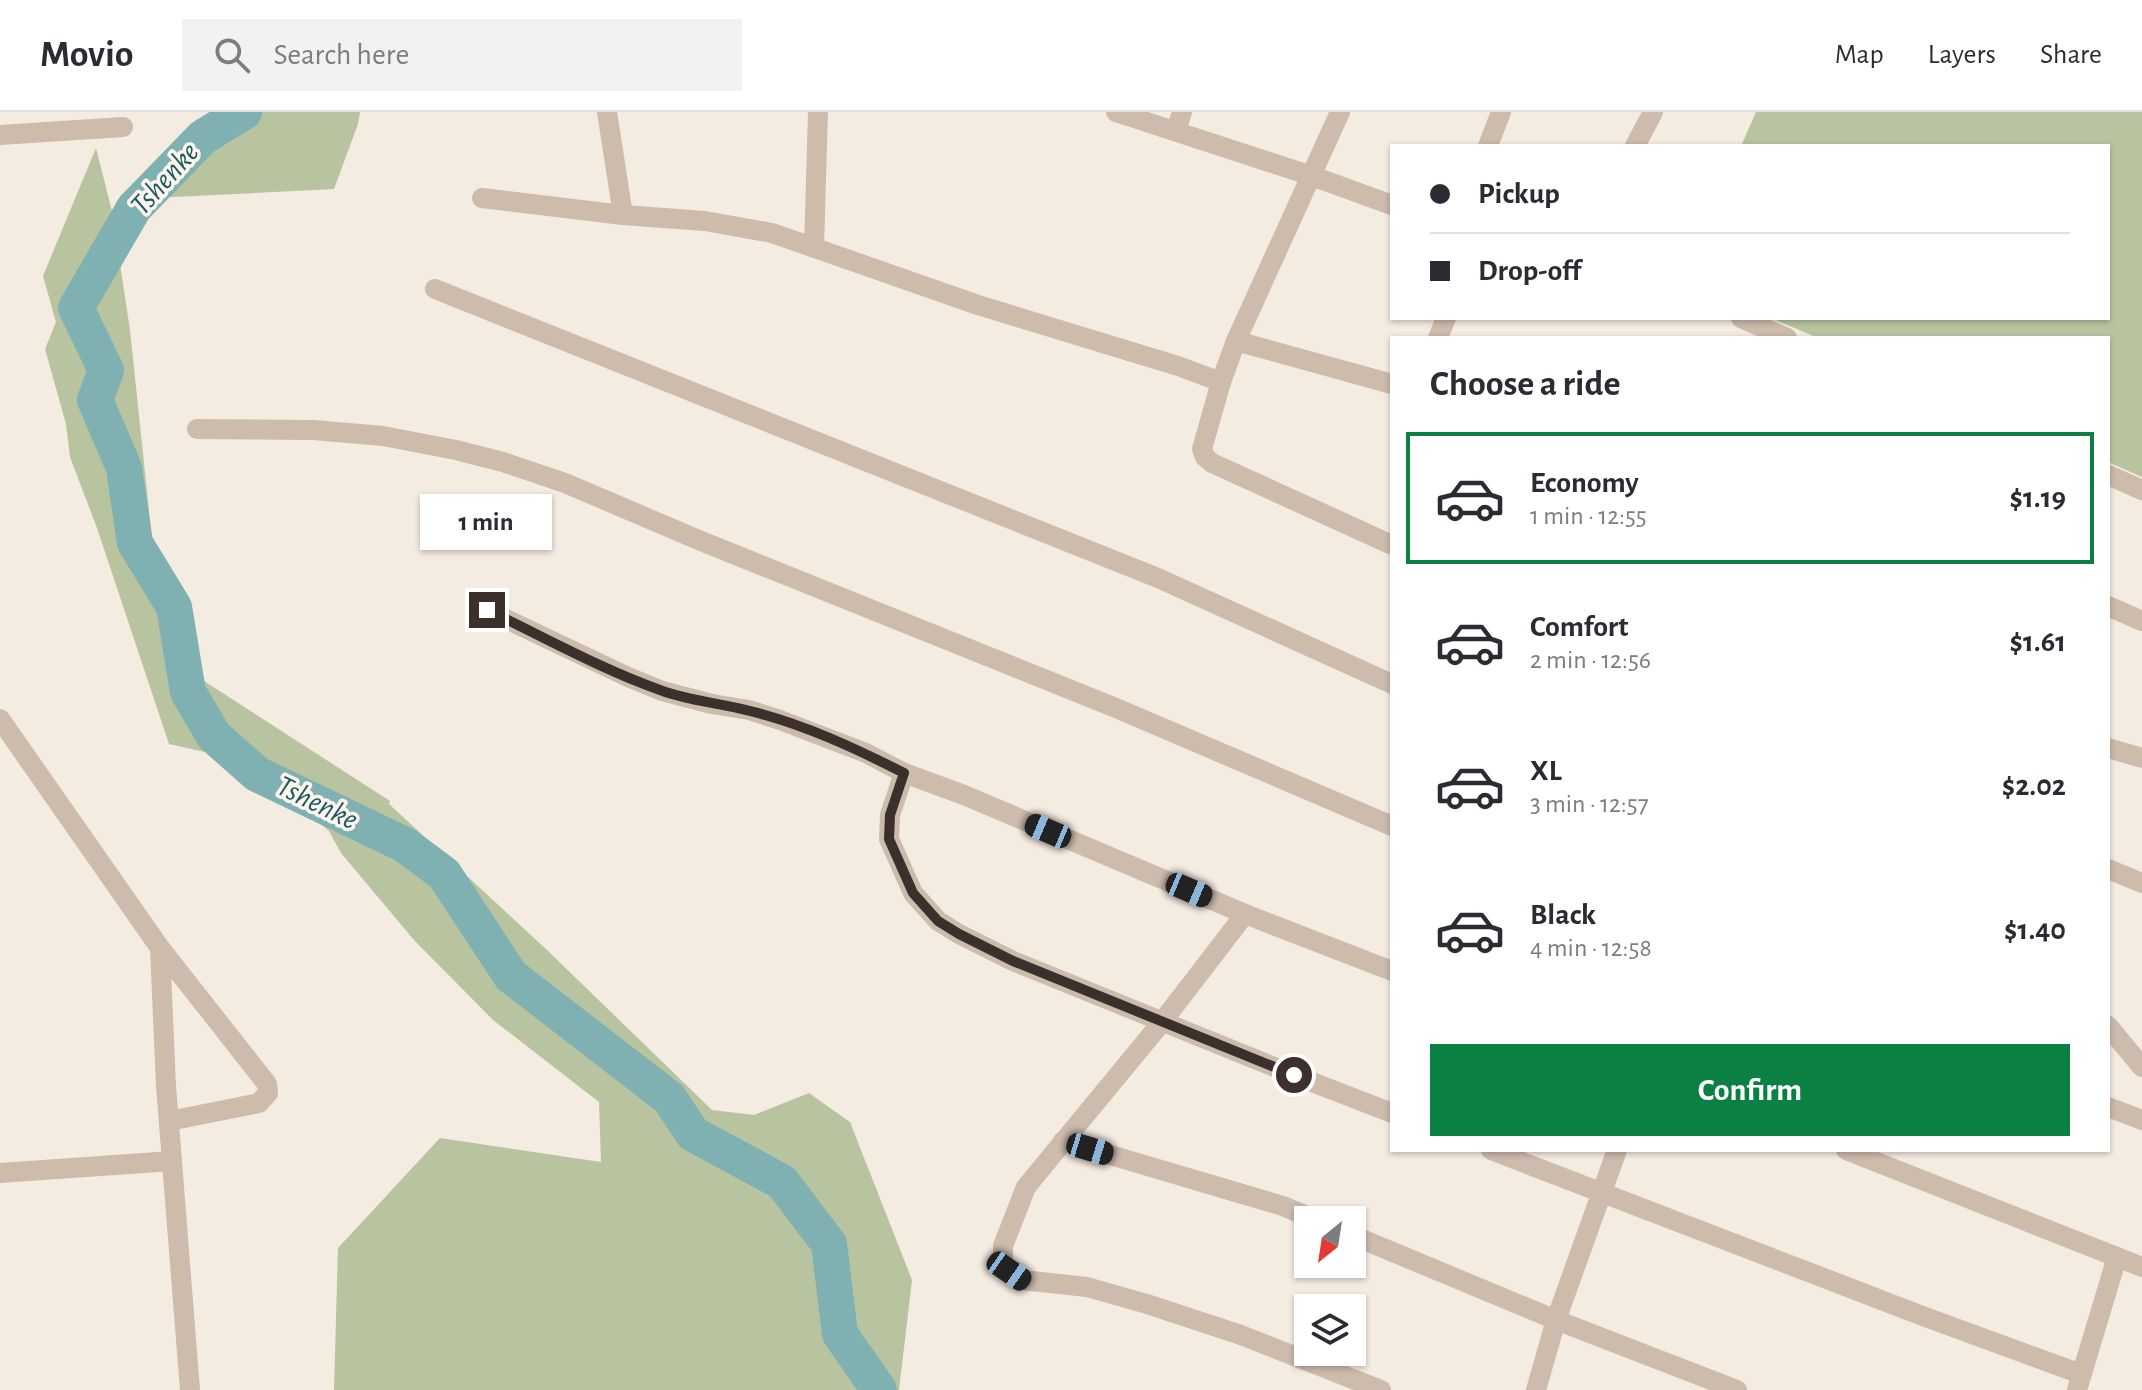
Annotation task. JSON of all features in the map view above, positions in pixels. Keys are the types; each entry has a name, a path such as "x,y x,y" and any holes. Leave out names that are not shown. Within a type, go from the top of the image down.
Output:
{"street":[{"path":"607,112 623,215"},
{"path":"814,248 818,112"},
{"path":"1116,112 1179,122 1390,204"},
{"path":"1340,112 1236,341 1202,449 1212,463 1390,544"},
{"path":"1489,144 1501,112"},
{"path":"1636,144 1653,112"},
{"path":"0,135 123,127"},
{"path":"482,198 623,215 705,221 772,233 978,305 1221,382"},
{"path":"435,289 1158,578 1390,683"},
{"path":"1746,320 1782,336"},
{"path":"1236,341 1390,383"},
{"path":"197,429 313,430 383,436 503,462 565,483 1116,708 1390,825"},
{"path":"2110,476 2142,490"},
{"path":"2110,607 2142,621"},
{"path":"487,610 662,691 780,720 866,753 904,773 964,795 1245,914 1390,970"},
{"path":"0,719 160,948 267,1084 268,1093 259,1103 169,1121"},
{"path":"2110,749 2142,758"},
{"path":"904,773 890,815 889,839 913,893 938,921 1013,961 1390,1112"},
{"path":"2110,870 2142,883"},
{"path":"1245,914 1162,1022 1026,1187 1003,1246 1003,1262 1009,1271 1022,1280 1087,1287 1147,1304 1241,1335 1381,1390"},
{"path":"160,948 161,1008 190,1390"},
{"path":"2110,1028 2142,1067"},
{"path":"2110,1108 2142,1120"},
{"path":"1063,1141 1294,1211"},
{"path":"1496,1152 1920,1315 2079,1386 2117,1257"},
{"path":"1536,1390 1556,1320 1616,1152"},
{"path":"1851,1152 2142,1267"},
{"path":"0,1173 172,1161"},
{"path":"1366,1241 1556,1320 1737,1390"}],"green space":[{"path":"224,112 360,112 334,189 153,198 157,168 215,145"},
{"path":"1756,112 2142,112 2142,477 2110,463 2110,336 1813,336 1776,320 2110,320 2110,144 1742,144"},
{"path":"96,148 112,211 130,330 159,606 190,672 390,801 389,804 547,950 712,1110 754,1115 809,1093 850,1122 912,1280 899,1390 334,1390 338,1248 440,1138 601,1162 599,1102 493,1020 414,940 341,853 329,831 309,814 223,756 169,744 70,457 66,424 45,349 56,322 43,276"}],"waterway":[{"name":"Tshenke","path":"244,112 203,137 134,208 76,308 106,370 95,400 124,468 135,543 174,607 188,692 214,736 257,774 405,845 444,874 511,976 669,1098 693,1134 782,1182 829,1244 840,1334 879,1390"}],"route":[{"path":"487,610 662,691 780,720 866,753 904,773 890,815 889,839 913,893 938,921 1013,961 1294,1075"}]}
